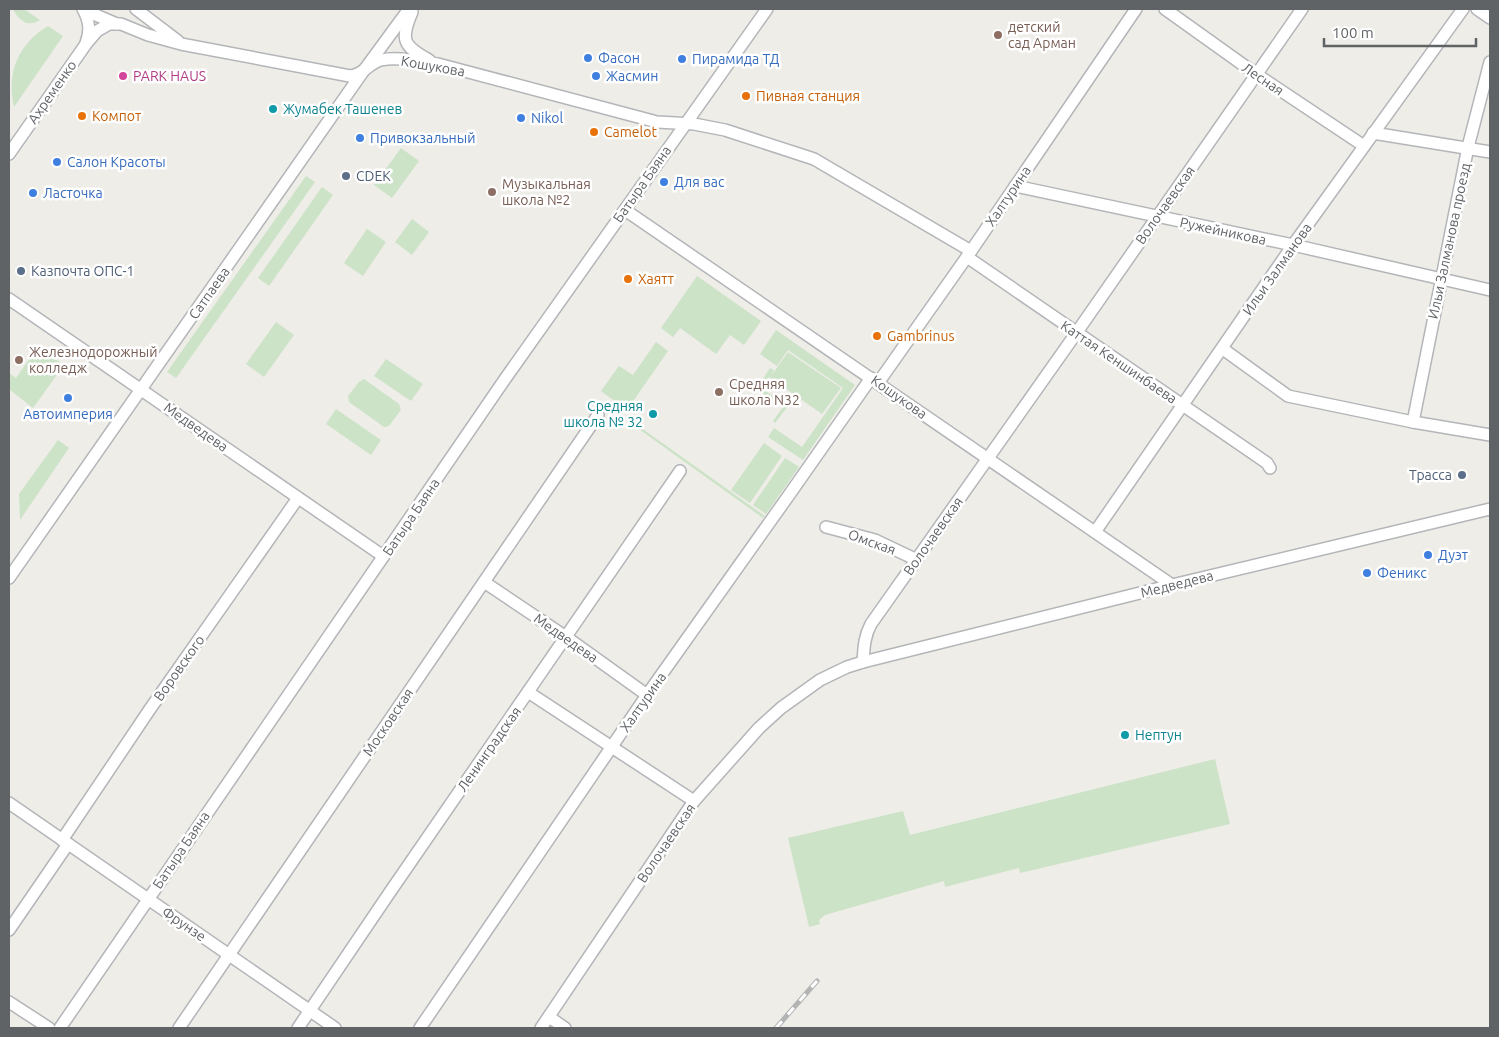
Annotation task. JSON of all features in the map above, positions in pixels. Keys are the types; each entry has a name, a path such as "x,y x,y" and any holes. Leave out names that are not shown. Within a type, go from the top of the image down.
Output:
{"street":[{"path":"84,9 148,35 182,44 350,76 362,73"},
{"path":"84,9 89,27 86,44"},
{"path":"136,9 182,44"},
{"name":"Сатпаева","path":"9,578 362,73 409,9"},
{"path":"414,9 406,30 405,38 407,44 410,49 438,64"},
{"name":"Батыра Баяна","path":"60,1028 505,379 767,9"},
{"name":"Халтурина","path":"420,1028 647,695 790,495 969,254 1136,9"},
{"name":"Лесная","path":"1165,9 1256,74 1364,146"},
{"name":"Волочаевская","path":"541,1028 694,801 759,728 781,708 820,680 864,662 864,642 871,624 1302,9"},
{"name":"Ильи Залманова","path":"1095,532 1294,245 1463,9"},
{"path":"1477,9 1490,18"},
{"name":"Ахременко","path":"9,154 86,44 97,31 107,25 118,24"},
{"path":"392,31 389,49 395,55 407,60"},
{"name":"Кошукова","path":"362,73 379,60 407,60 438,64 657,122 685,124"},
{"name":"Ильи Залманова проезд","path":"1413,422 1468,147 1490,62"},
{"path":"657,122 669,126 673,131 673,138 669,147"},
{"name":"Каттая Кеншинбаева","path":"685,124 725,130 814,158 969,254 1077,332 1267,463 1270,468"},
{"path":"1373,133 1490,152"},
{"name":"Ружейникова","path":"1015,186 1294,245 1490,290"},
{"name":"Кошукова","path":"625,210 1172,585"},
{"name":"Медведева","path":"9,299 383,556"},
{"path":"1223,349 1288,396 1413,422 1490,435"},
{"name":"Московская","path":"179,1028 598,415"},
{"name":"Ленинградская","path":"298,1028 680,471"},
{"name":"Воровского","path":"9,930 142,720 298,498"},
{"name":"Медведева","path":"864,662 1172,585 1490,509"},
{"name":"Омская","path":"826,526 875,540 917,560"},
{"name":"Медведева","path":"484,582 566,637 647,695"},
{"path":"528,692 694,801"},
{"name":"Фрунзе","path":"9,803 335,1028"},
{"path":"9,1002 49,1028"},
{"path":"549,1017 565,1028"}],"green space":[{"path":"13,9 24,9 40,20 31,23 24,22"},
{"path":"48,26 63,36 14,107 12,83 13,71 17,60 29,41"},
{"path":"401,148 419,161 392,198 374,185"},
{"path":"306,176 315,182 176,378 167,372"},
{"path":"322,187 333,195 269,286 258,278"},
{"path":"412,219 429,232 412,255 395,242"},
{"path":"367,229 386,242 363,276 344,263"},
{"path":"697,276 761,321 744,345 730,335 716,354 680,328 673,337 661,328"},
{"path":"276,322 294,335 264,377 246,364"},
{"path":"776,330 855,385 803,460 768,437 774,428 802,447 843,388 788,350 777,366 760,354"},
{"path":"656,342 668,351 627,410 601,391 619,366 633,375"},
{"path":"38,347 64,365 33,408 9,389 9,373 16,378"},
{"path":"788,352 841,388 822,414 769,377 763,387 764,390 788,406 775,423 773,421 783,407 759,391 759,385 770,368 774,370 771,376"},
{"path":"386,359 423,384 411,401 374,376"},
{"path":"364,379 399,404 401,410 389,426 384,427 349,402 348,396 359,382"},
{"path":"336,409 381,440 371,455 326,424"},
{"path":"630,420 765,516 763,518 629,422"},
{"path":"58,440 69,448 20,520 19,494"},
{"path":"764,443 782,456 750,503 731,490"},
{"path":"785,458 799,467 766,514 753,505"},
{"path":"1215,759 1230,824 1020,873 1019,868 945,887 944,881 825,915 819,920 820,924 809,927 788,838 903,811 910,835"}],"railway":[{"path":"776,1028 817,981"}],"place":[{"name":"детский сад Арман","path":"998,35"},
{"name":"Фасон","path":"588,58"},
{"name":"Пирамида ТД","path":"682,59"},
{"name":"PARK HAUS","path":"123,76"},
{"name":"Жасмин","path":"596,76"},
{"name":"Пивная станция","path":"746,96"},
{"name":"Жумабек Ташенев","path":"273,109"},
{"name":"Компот","path":"82,116"},
{"name":"Nikol","path":"521,118"},
{"name":"Camelot","path":"594,132"},
{"name":"Привокзальный","path":"360,138"},
{"name":"Салон Красоты","path":"57,162"},
{"name":"CDEK","path":"346,176"},
{"name":"Для вас","path":"664,182"},
{"name":"Музыкальная школа №2","path":"492,192"},
{"name":"Ласточка","path":"33,193"},
{"name":"Казпочта ОПС-1","path":"21,271"},
{"name":"Хаятт","path":"628,279"},
{"name":"Gambrinus","path":"877,336"},
{"name":"Железнодорожный колледж","path":"19,360"},
{"name":"Средняя школа N32","path":"719,392"},
{"name":"Автоимперия","path":"68,398"},
{"name":"Средняя школа № 32","path":"653,414"},
{"name":"Трасса","path":"1462,475"},
{"name":"Дуэт","path":"1428,555"},
{"name":"Феникс","path":"1367,573"},
{"name":"Нептун","path":"1125,735"}]}
